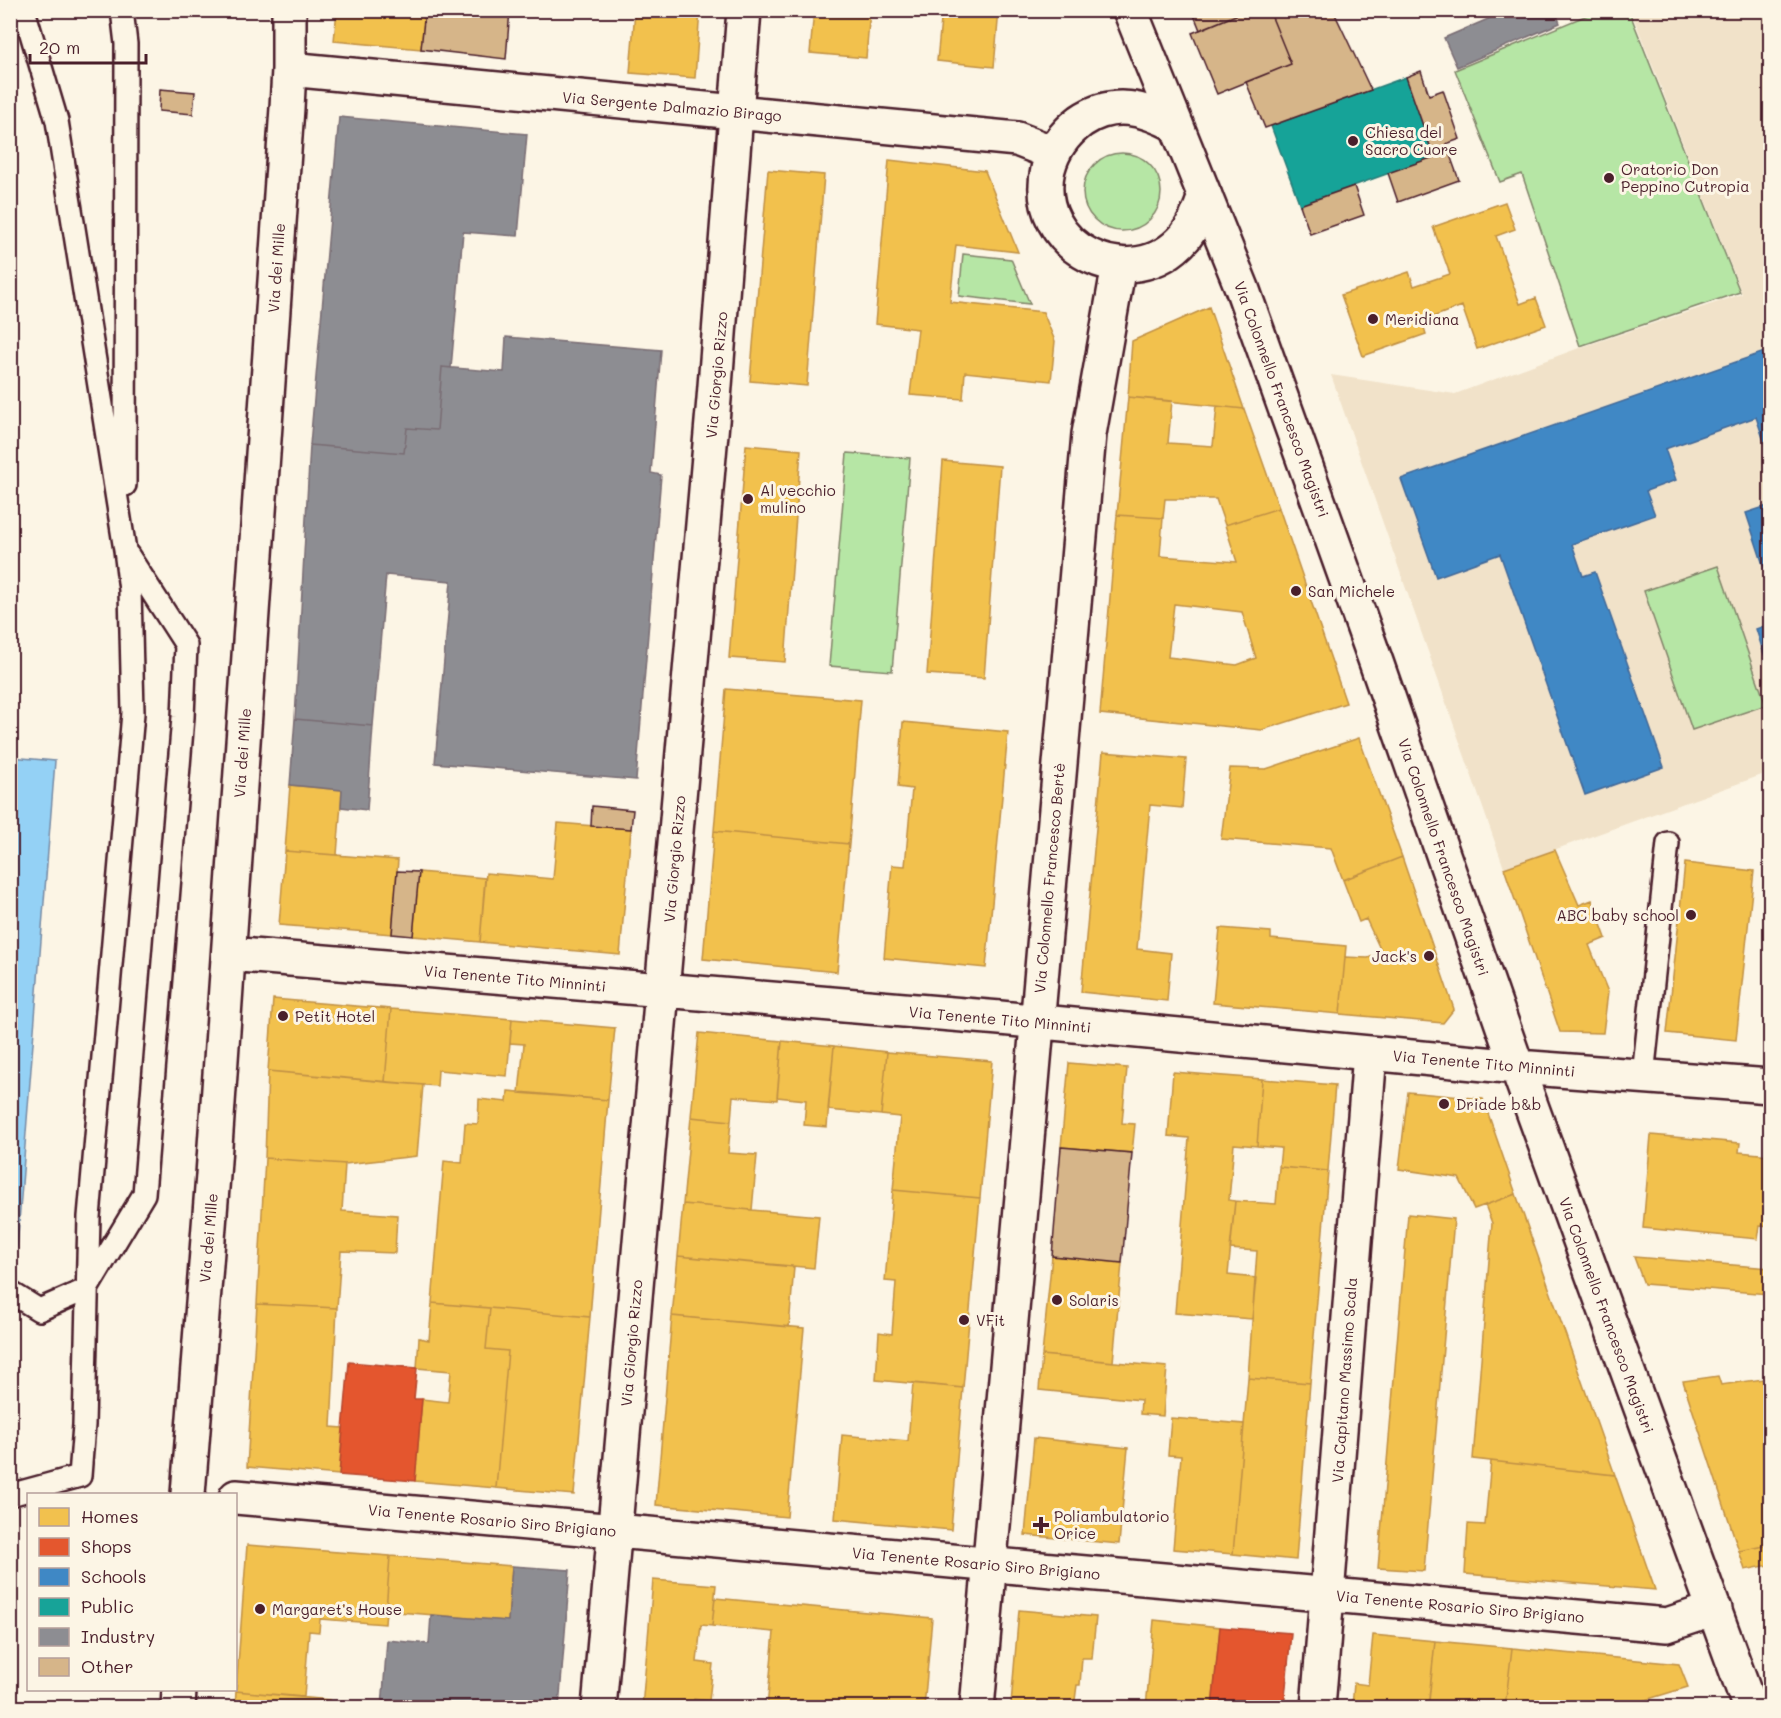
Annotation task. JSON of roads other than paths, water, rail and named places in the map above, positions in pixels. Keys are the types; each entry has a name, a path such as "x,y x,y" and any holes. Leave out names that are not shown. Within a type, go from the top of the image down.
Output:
{"street":[{"name":"Via dei Mille","path":"196,1493 213,1175 289,69 289,10"},
{"name":"Via Giorgio Rizzo","path":"599,1707 663,990 744,10"},
{"name":"Via Colonnello Francesco Magistri","path":"1133,12 1242,288 1517,1067 1750,1707"},
{"name":"Via Sergente Dalmazio Birago","path":"289,69 1017,139 1053,153"},
{"path":"1176,125 1143,110 1121,108 1085,118 1072,128 1053,153 1046,177 1047,201 1053,219 1065,238 1080,251 1099,261 1119,265 1135,264 1151,261 1173,248 1190,230 1198,217 1205,196"},
{"name":"Via Colonnello Francesco Bertè","path":"977,1707 1089,434 1119,265"},
{"name":"Via Tenente Tito Minninti","path":"229,954 1037,1022 1517,1067 1770,1086"},
{"name":"Via Capitano Massimo Scala","path":"1318,1707 1370,1053"},
{"name":"Via Tenente Rosario Siro Brigiano","path":"237,1497 1667,1625 1715,1609"}],"lane":[{"path":"10,1495 80,1476 84,1425 89,1217 133,712 130,590 125,550 57,121 24,10"},
{"path":"10,1292 39,1310 87,1289 144,1194 183,717 186,645 125,550 126,44 122,10"},
{"path":"1643,1076 1668,843"}],"water":[{"path":"11,757 55,761 17,1248 11,1257"}],"place":[{"name":"Chiesa del Sacro Cuore","path":"1353,141"},
{"name":"Oratorio Don Peppino Cutropia","path":"1609,178"},
{"name":"Meridiana","path":"1373,319"},
{"name":"Al vecchio mulino","path":"748,499"},
{"name":"San Michele","path":"1296,591"},
{"name":"ABC baby school","path":"1691,915"},
{"name":"Jack's","path":"1429,956"},
{"name":"Petit Hotel","path":"283,1016"},
{"name":"Driade b&b","path":"1444,1104"},
{"name":"Solaris","path":"1057,1300"},
{"name":"VFit","path":"964,1320"},
{"name":"Poliambulatorio Orice","path":"1041,1525"},
{"name":"Margaret's House","path":"260,1609"}]}
